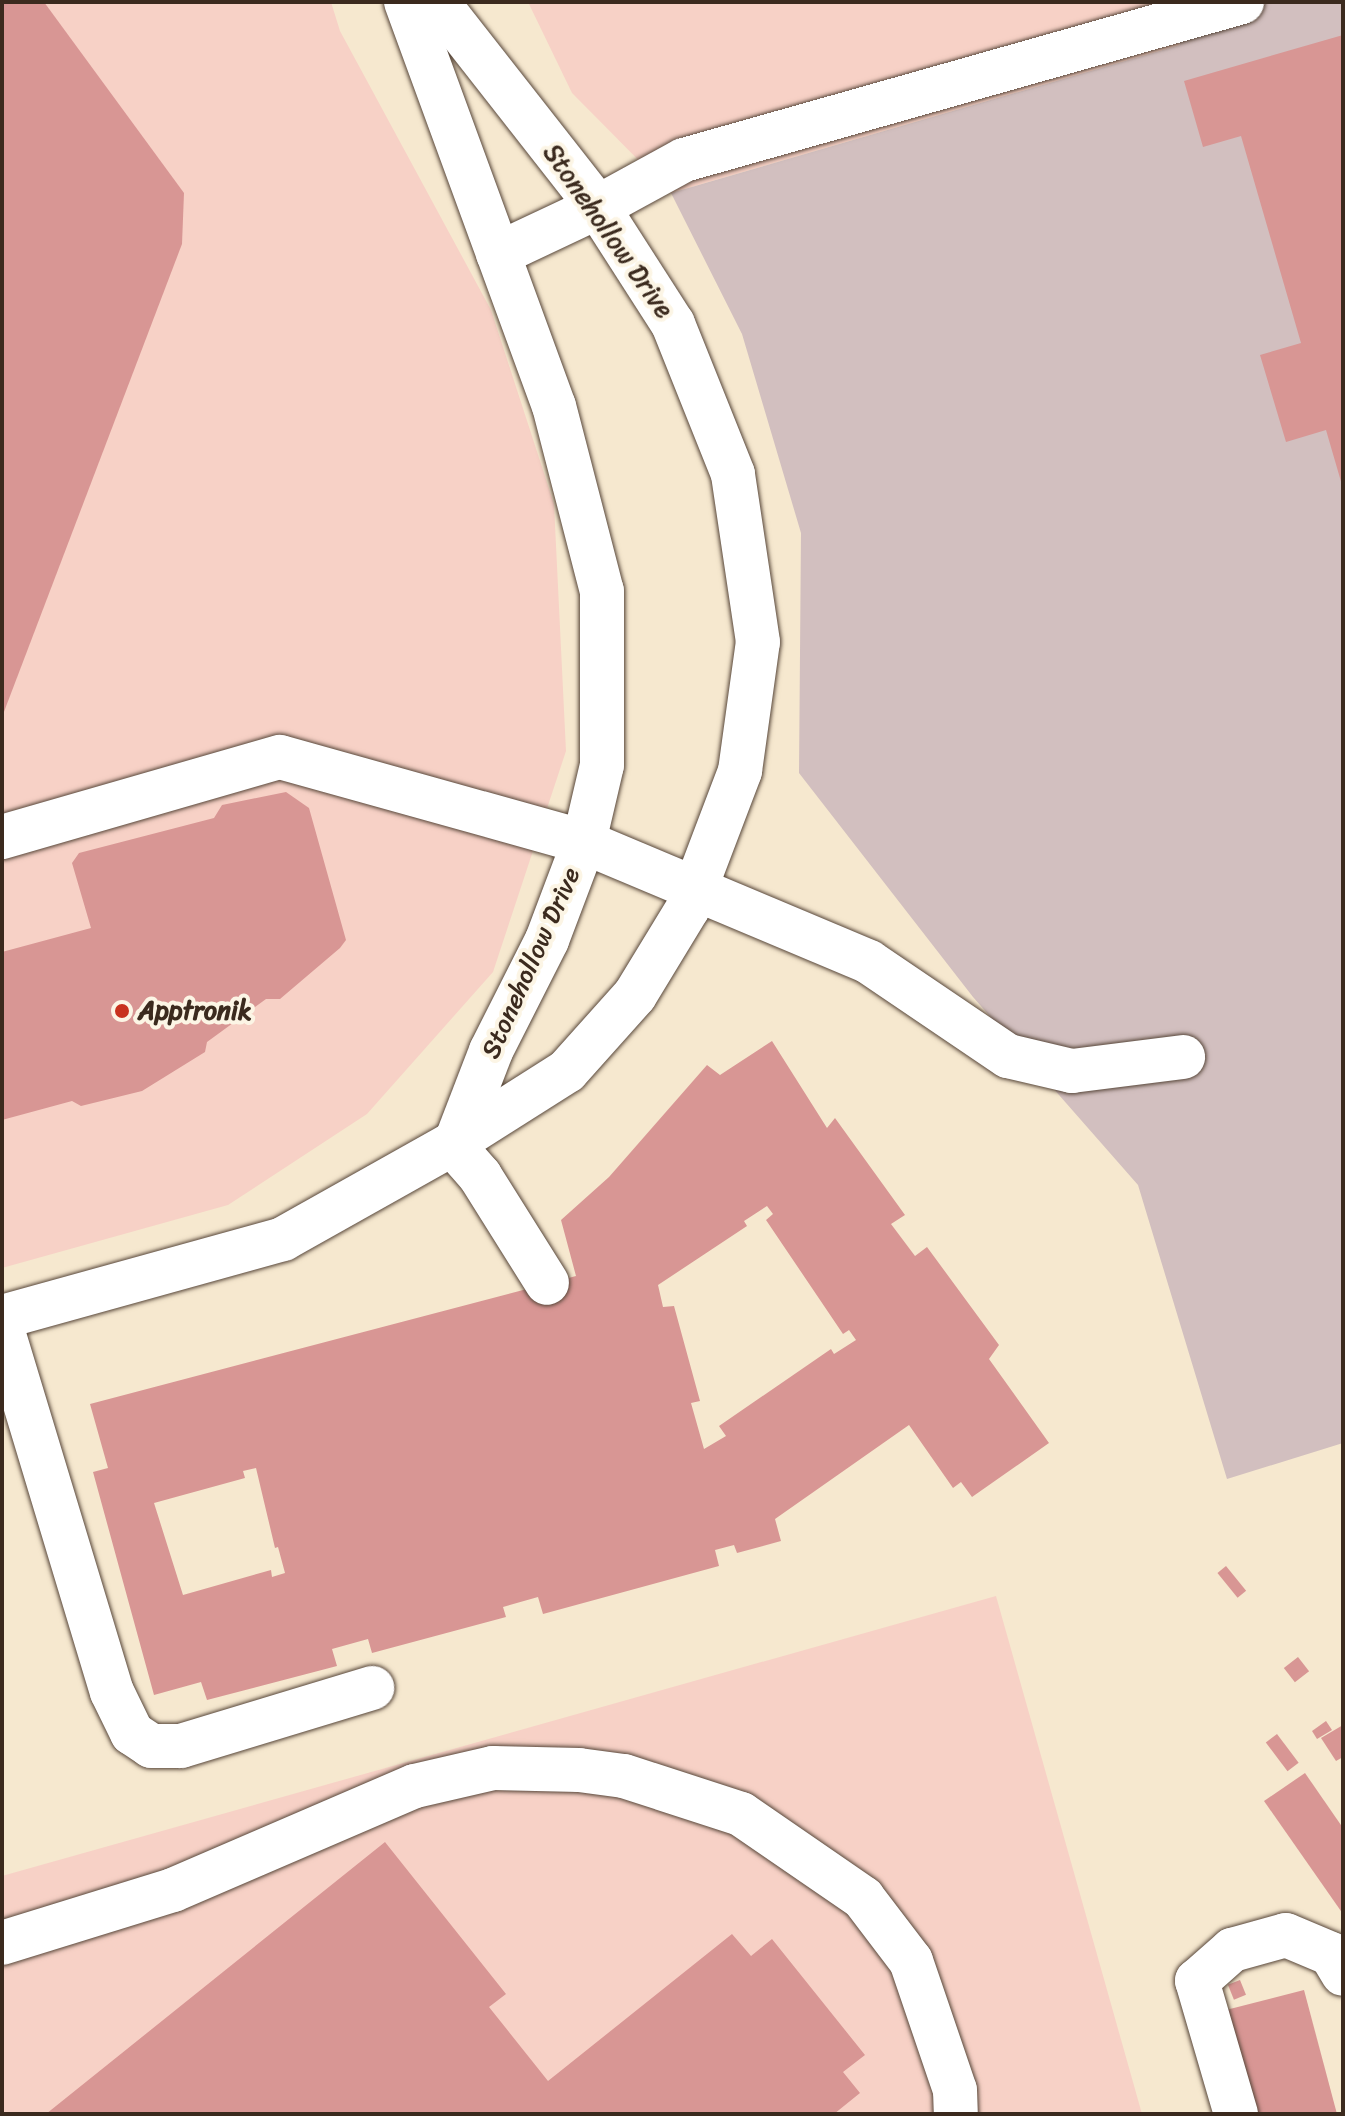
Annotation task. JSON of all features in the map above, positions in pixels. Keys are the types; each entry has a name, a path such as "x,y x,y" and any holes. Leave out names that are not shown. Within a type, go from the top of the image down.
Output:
{"street":[{"name":"Stonehollow Drive","path":"406,2 554,406 602,591 602,765 584,842 547,940 491,1051 454,1142"},
{"name":"Stonehollow Drive","path":"2,1317 283,1239 454,1142 567,1071 635,995 698,889 740,771 758,642 733,474 673,324 598,207 437,2"},
{"path":"498,254 598,207 684,160 1242,2"},
{"path":"2,837 280,757 584,842 869,962 1008,1056 1072,1071 1183,1057"},
{"path":"454,1142 480,1176 547,1283"},
{"path":"2,1328 112,1692 132,1733 151,1746 181,1746 372,1688"},
{"path":"2,1943 173,1890 415,1786 493,1768 579,1770 624,1776 741,1814 863,1898 911,1961 955,2090 956,2114"},
{"path":"1236,2114 1197,1981 1232,1950 1286,1935 1331,1954 1343,1974"}],"shaded area":[{"path":"2,2 331,2 340,31 491,310 554,504 566,751 493,972 367,1114 228,1205 2,1268"},
{"path":"528,2 1168,2 1181,45 671,193 572,93"},
{"path":"1168,2 1343,2 1343,1443 1227,1479 1138,1185 973,997 799,773 801,533 742,334 671,193 1180,45"},
{"path":"996,1596 1142,2114 2,2114 2,1876"}],"building":[{"path":"2,2 44,2 184,193 182,244 2,717"},
{"path":"1343,35 1342,485 1326,430 1286,442 1260,355 1301,343 1241,136 1203,147 1184,81"},
{"path":"286,792 309,808 346,940 340,948 280,999 266,999 207,1042 205,1052 142,1091 81,1106 72,1101 2,1120 2,952 91,928 72,863 79,853 214,818 222,805"},
{"path":"772,1041 827,1128 835,1118 905,1215 891,1224 915,1256 927,1247 999,1345 989,1359 1049,1443 972,1497 961,1482 953,1488 909,1425 775,1519 781,1541 737,1553 734,1545 715,1550 719,1566 543,1614 538,1597 503,1607 506,1617 372,1653 368,1639 332,1649 337,1666 207,1700 201,1682 154,1695 93,1472 108,1468 90,1404 576,1276 561,1220 609,1177 707,1065 720,1075","holes":["767,1206 773,1214 766,1220 843,1334 849,1330 856,1340 834,1354 831,1349 719,1426 726,1436 704,1449 691,1403 700,1401 674,1306 663,1307 658,1285 747,1226 744,1221","256,1468 275,1548 278,1547 285,1573 272,1577 271,1570 183,1595 154,1503 245,1478 243,1471"]},
{"path":"1226,1566 1246,1591 1238,1598 1217,1573"},
{"path":"1298,1657 1309,1671 1295,1682 1284,1668"},
{"path":"1326,1721 1332,1730 1317,1739 1312,1731"},
{"path":"1343,1725 1343,1757 1336,1761 1321,1738"},
{"path":"1277,1734 1299,1763 1287,1771 1266,1742"},
{"path":"1305,1773 1343,1828 1343,1914 1264,1801"},
{"path":"385,1842 506,1994 489,2007 548,2081 732,1934 751,1956 772,1939 865,2055 843,2072 860,2093 834,2114 46,2114"},
{"path":"1240,1980 1246,1995 1234,2000 1228,1985"},
{"path":"1304,1990 1337,2114 1254,2114 1226,2010"}],"place":[{"name":"Apptronik","path":"122,1011"}]}
